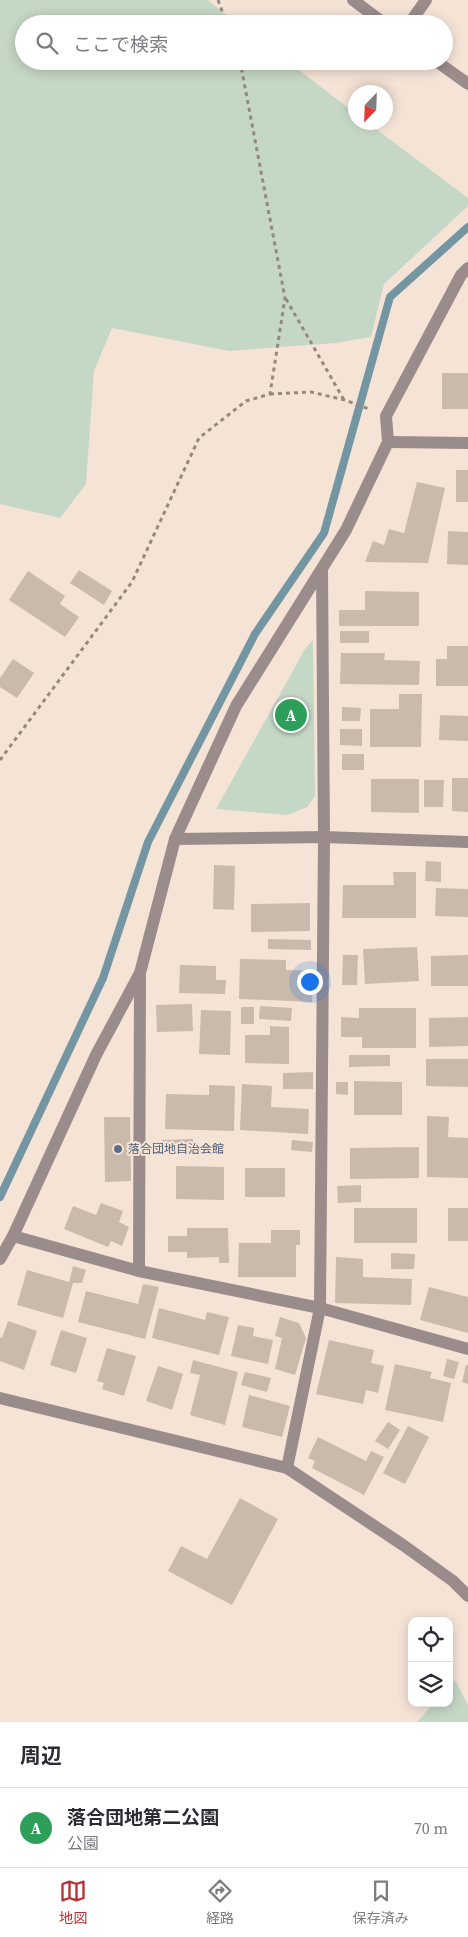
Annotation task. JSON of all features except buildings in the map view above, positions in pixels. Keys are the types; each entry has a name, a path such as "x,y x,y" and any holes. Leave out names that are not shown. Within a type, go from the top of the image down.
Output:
{"street":[{"path":"353,0 373,15"},
{"path":"415,15 426,0"},
{"path":"449,70 468,84"},
{"path":"0,1259 13,1236 96,1055 140,973 175,839 236,706 346,530 388,442 386,416 461,275 468,268"},
{"path":"388,442 468,443"},
{"path":"287,1468 320,1308 324,837 322,569"},
{"path":"175,839 324,837 468,842"},
{"path":"139,1271 140,973"},
{"path":"13,1236 139,1271 320,1308 468,1349"},
{"path":"0,1398 287,1468 403,1545 453,1581 468,1596"}],"path":[{"path":"218,0 224,15"},
{"path":"242,70 285,298 270,394"},
{"path":"285,298 345,400"},
{"path":"0,760 132,582 199,438 246,401 270,394 311,392 345,400 386,416"}],"green space":[{"path":"0,0 208,0 226,15 15,15 15,70 299,70 348,108 348,130 377,130 468,198 468,206 384,284 371,337 335,343 229,351 112,328 94,371 86,484 60,518 0,504"},
{"path":"313,640 315,796 307,807 287,815 216,809 305,649"},
{"path":"455,1680 468,1705 468,1722 417,1722 430,1707 453,1707 453,1682"}],"waterway":[{"path":"0,1197 103,978 148,842 255,634 324,533 390,297 468,227"}],"place":[{"name":"落合団地第二公園","path":"291,715"},
{"name":"落合団地自治会館","path":"118,1149"}]}
